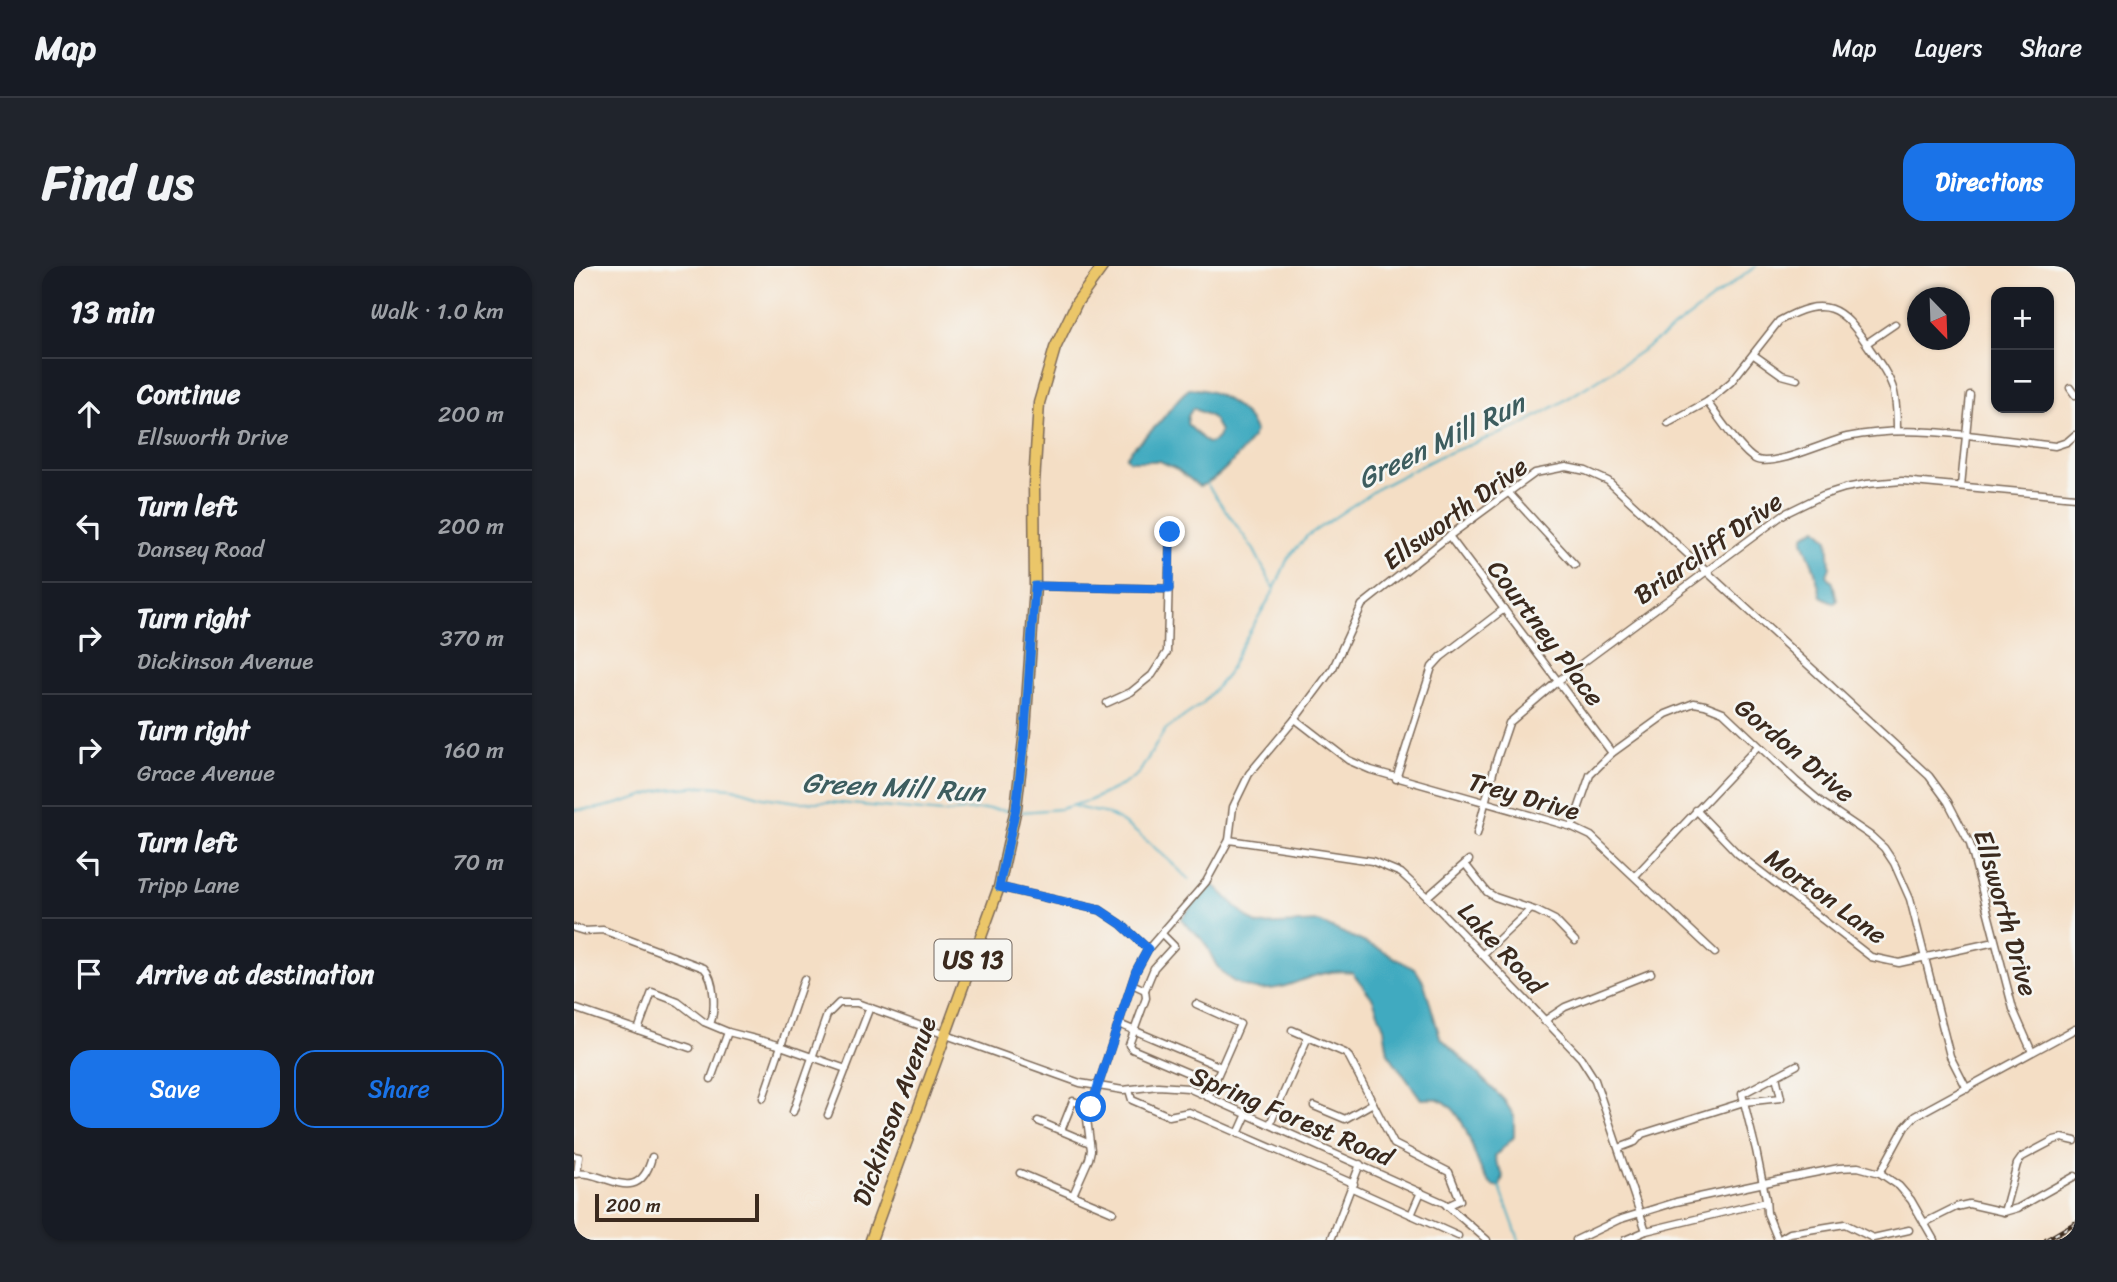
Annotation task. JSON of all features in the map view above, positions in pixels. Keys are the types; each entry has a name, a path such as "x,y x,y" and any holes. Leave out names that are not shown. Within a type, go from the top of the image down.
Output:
{"main road":[{"name":"Dickinson Avenue","path":"872,1240 999,887 1016,808 1025,731 1035,586 1034,484 1039,403 1060,336 1077,302 1103,266"}],"street":[{"path":"1668,423 1707,402 1731,382 1779,321 1816,307 1840,312 1851,321 1888,375 1894,388 1897,431"},
{"path":"1867,343 1895,324"},
{"path":"1754,355 1782,375 1797,379"},
{"path":"2070,388 2075,395"},
{"path":"1961,485 1970,395"},
{"path":"1707,402 1746,452 1765,462 1775,462 1844,438 1897,431 1966,435 2055,446 2067,442 2075,435"},
{"name":"Ellsworth Drive","path":"1073,1195 1089,1159 1087,1119 1132,984 1148,949 1206,882 1229,840 1233,807 1249,774 1296,719 1333,668 1362,605 1535,473 1566,467 1586,471 1608,481 1928,776 1948,802 1970,844 2013,1009 2032,1052"},
{"name":"Briarcliff Drive","path":"1478,834 1496,761 1509,723 1558,681 1784,514 1823,495 1867,484 1902,481 2075,497"},
{"path":"1508,492 1575,565"},
{"path":"1107,703 1131,692 1152,675 1167,652 1170,532"},
{"name":"Courtney Place","path":"1449,536 1612,753"},
{"path":"1035,586 1169,589"},
{"path":"1396,779 1432,667 1441,657 1504,609"},
{"name":"Gordon Drive","path":"1572,827 1590,775 1612,753 1666,714 1694,704 1723,712 1821,802 1884,848 1902,877 1910,898 1950,1056 1967,1089"},
{"name":"Trey Drive","path":"1296,719 1348,760 1396,779 1572,827 1591,836 1715,953"},
{"path":"1635,876 1758,746"},
{"name":"Morton Lane","path":"1696,810 1738,854 1871,957 1899,963 1995,942"},
{"name":"Lake Road","path":"1229,840 1372,861 1401,873 1427,897 1581,1058 1595,1080 1646,1231"},
{"path":"1427,897 1467,862 1487,892 1555,920 1575,941"},
{"path":"999,887 1100,910 1121,924 1148,949"},
{"path":"1482,955 1531,909"},
{"path":"574,928 584,931 603,930 704,968 710,975 714,1016 710,1024"},
{"path":"1162,934 1174,946 1154,968 1129,1045 1132,1049 1214,1084"},
{"path":"1545,1021 1565,1007 1651,973"},
{"path":"762,1098 804,979"},
{"path":"1132,984 1145,990"},
{"path":"638,1030 652,992 678,1002 710,1024 728,1032 782,1046 846,1069"},
{"name":"Spring Forest Road","path":"813,1057 827,1015 839,1003 857,1003 947,1033 1080,1083 1129,1090 1158,1086 1188,1088 1421,1192 1447,1206 1487,1240"},
{"path":"1196,1004 1240,1024 1208,1097"},
{"path":"574,1007 690,1048"},
{"path":"828,1115 870,1007"},
{"path":"1119,1024 1221,1067"},
{"path":"1880,1173 1905,1127 1915,1116 2075,1029"},
{"path":"1292,1030 1345,1053 1399,1148 1449,1172 1460,1200 1447,1206"},
{"path":"711,1079 728,1032"},
{"path":"1270,1124 1308,1037"},
{"path":"793,1112 813,1057"},
{"path":"1797,1065 1742,1094 1763,1183 1769,1223 1778,1240 1790,1233 1845,1224 1873,1238 1909,1230"},
{"path":"1619,1148 1635,1142 1642,1134 1744,1101 1781,1098 1776,1076"},
{"path":"1129,1090 1132,1100 1169,1116 1189,1112 1458,1236"},
{"path":"1061,1132 1073,1101 1091,1107"},
{"path":"1314,1106 1345,1119 1373,1103"},
{"path":"1238,1133 1247,1114"},
{"path":"1038,1121 1090,1143"},
{"path":"2004,1212 2017,1164 2022,1157 2054,1140 2062,1138 2075,1141"},
{"path":"574,1156 579,1157 575,1174 582,1172 627,1185 642,1178 652,1157"},
{"path":"1331,1240 1360,1164"},
{"path":"1576,1240 1641,1212 1722,1191 1839,1168 1858,1167 1880,1173 1899,1186 1934,1240"},
{"path":"1020,1173 1113,1212"},
{"path":"1924,1223 1956,1207 1969,1204 2004,1212 2018,1208 2075,1176"},
{"path":"1412,1215 1421,1192"},
{"path":"1625,1240 1646,1231 1766,1202"}],"water":[{"path":"1189,389 1199,389 1218,395 1237,407 1255,431 1231,463 1214,478 1199,486 1177,469 1160,461 1130,461 1126,457","holes":["1193,408 1212,417 1220,431 1216,440 1207,443 1187,424 1188,416"]},
{"path":"1817,528 1828,539 1830,567 1827,575 1833,583 1837,601 1834,603 1821,596 1803,541 1805,534"},
{"path":"1211,885 1258,925 1319,922 1379,949 1416,970 1424,983 1440,1037 1504,1100 1514,1116 1514,1137 1495,1156 1503,1177 1500,1186 1495,1187 1487,1180 1465,1128 1450,1106 1438,1099 1421,1099 1388,1053 1384,1028 1373,999 1352,972 1329,972 1272,989 1242,986 1225,975 1202,939 1181,919"}],"waterway":[{"name":"Green Mill Run","path":"1020,812 1060,809 1091,800 1124,784 1139,773 1165,730 1202,704 1227,675 1272,594 1288,558 1307,536 1380,487 1440,456 1520,426 1557,405 1663,336 1756,266"},
{"path":"1206,483 1254,550 1273,587"},
{"name":"Green Mill Run","path":"574,810 617,804 666,789 705,786 733,788 763,797 798,802 830,802 943,813 989,809 1011,811"},
{"path":"1074,806 1116,818 1150,843 1189,880"},
{"path":"1499,1185 1519,1240"}],"railway":[{"path":"2046,1240 2075,1223"}],"route":[{"path":"1091,1107 1136,971 1148,949 1121,924 1100,910 999,887 1016,808 1025,731 1035,586 1169,589 1170,532"}]}
